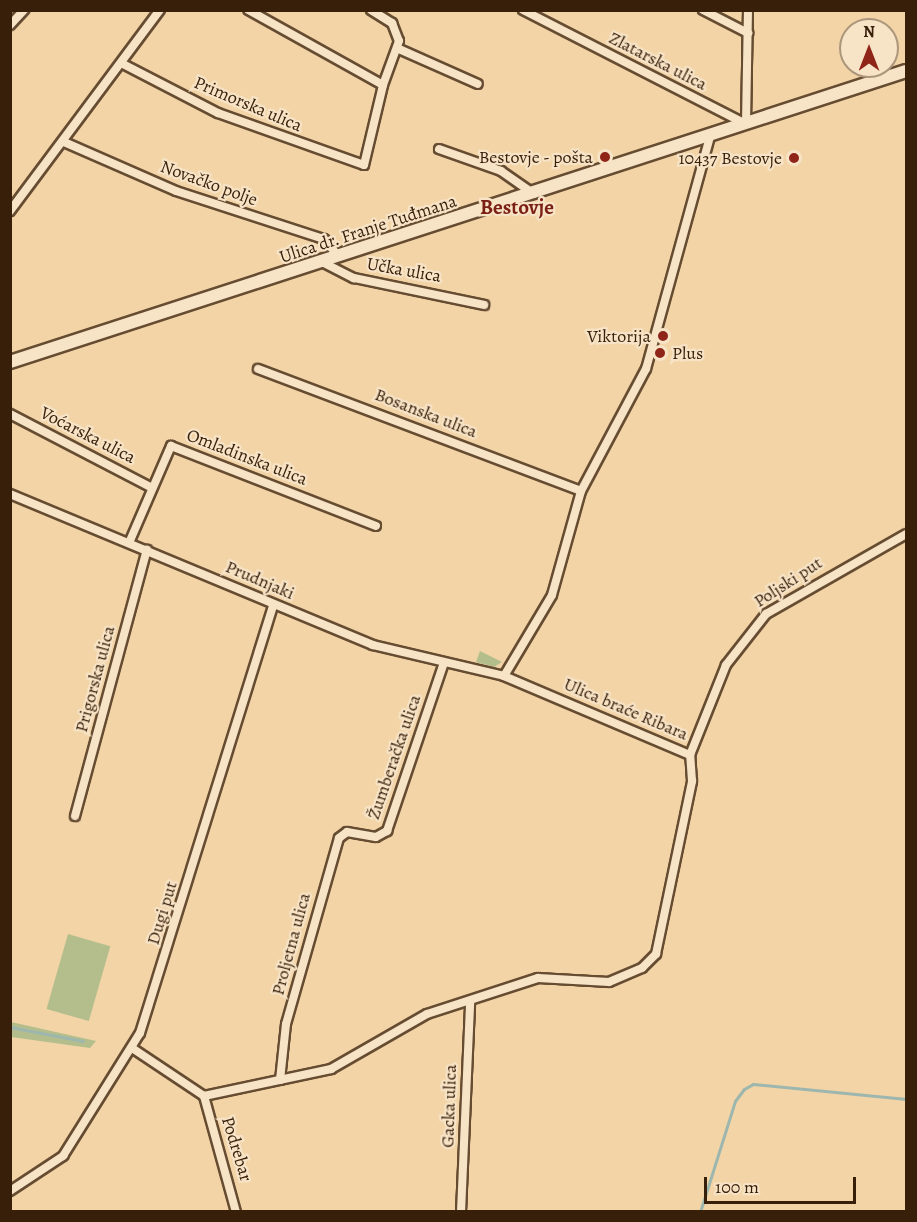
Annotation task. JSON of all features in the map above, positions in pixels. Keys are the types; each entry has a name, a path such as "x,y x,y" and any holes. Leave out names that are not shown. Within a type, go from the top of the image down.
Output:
{"main road":[{"name":"Ulica dr. Franje Tuđmana","path":"10,362 534,194 906,70"}],"street":[{"path":"10,25 24,10"},
{"path":"10,211 123,64 160,10"},
{"path":"248,10 383,85 399,49 392,22 371,10"},
{"name":"Zlatarska ulica","path":"523,10 746,124"},
{"path":"703,10 748,33"},
{"path":"746,124 748,10"},
{"path":"399,49 478,84"},
{"name":"Primorska ulica","path":"123,64 218,112 364,165 383,85"},
{"path":"504,676 552,595 581,491 646,369 710,136"},
{"name":"Novačko polje","path":"64,142 176,191 324,239 339,257"},
{"path":"439,148 501,171 534,194"},
{"name":"Učka ulica","path":"322,262 354,278 484,305"},
{"name":"Bosanska ulica","path":"258,369 581,491"},
{"name":"Voćarska ulica","path":"10,414 150,486"},
{"name":"Omladinska ulica","path":"129,543 166,449 177,446 376,526"},
{"name":"Prudnjaki","path":"10,494 373,645 504,676"},
{"name":"Poljski put","path":"690,755 726,665 766,614 906,534"},
{"name":"Prigorska ulica","path":"75,816 147,550"},
{"name":"Dugi put","path":"10,1191 63,1156 132,1048 155,991 274,604"},
{"name":"Žumberačka ulica","path":"357,832 376,837 387,831 444,663"},
{"name":"Ulica braće Ribara","path":"204,1096 331,1069 427,1014 470,1002 538,978 609,982 652,959 692,782 690,755 504,676"},
{"name":"Proljetna ulica","path":"280,1080 286,1024 319,900 339,838 357,832"},
{"name":"Gacka ulica","path":"461,1212 470,1002"},
{"path":"132,1048 204,1096"},
{"name":"Podrebar","path":"204,1096 236,1212"}],"green space":[{"path":"480,651 502,662 494,667 476,662"},
{"path":"68,934 110,946 89,1021 47,1009"},
{"path":"11,1022 96,1041 90,1048 11,1037"}],"waterway":[{"path":"10,1027 83,1041"},
{"path":"700,1212 735,1101 744,1089 753,1084 906,1099"}],"place":[{"name":"Bestovje - pošta","path":"605,157"},
{"name":"10437 Bestovje","path":"794,158"},
{"name":"Viktorija","path":"663,336"},
{"name":"Plus","path":"660,353"}],"district":[{"name":"Bestovje","path":"517,207"}]}
